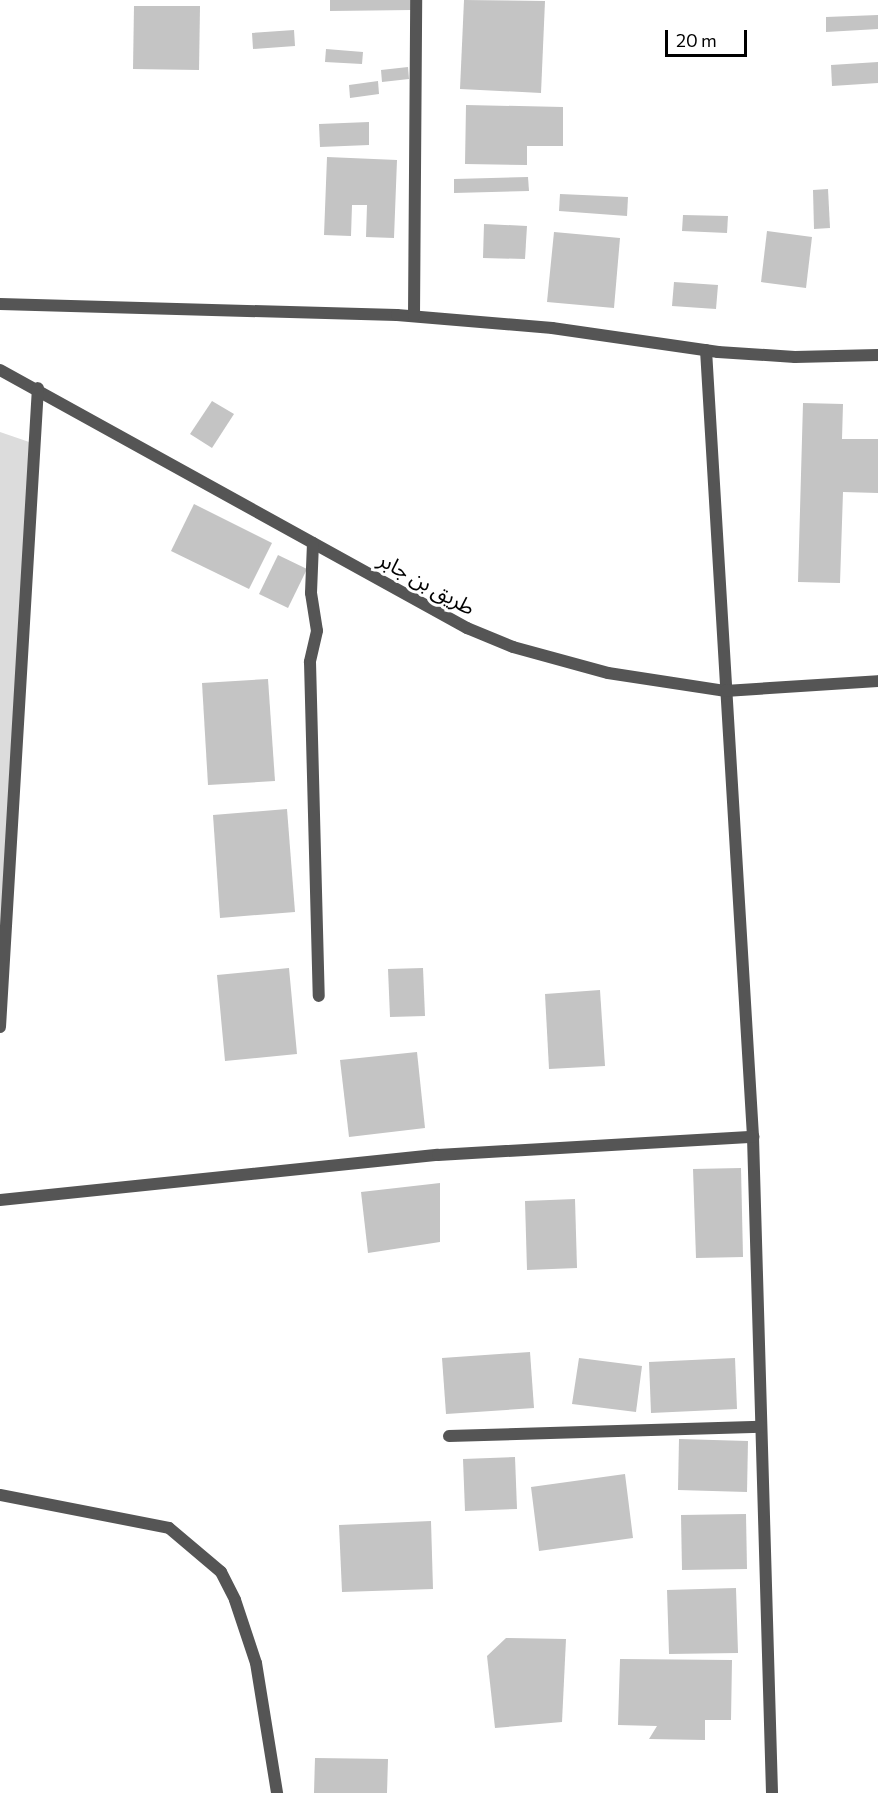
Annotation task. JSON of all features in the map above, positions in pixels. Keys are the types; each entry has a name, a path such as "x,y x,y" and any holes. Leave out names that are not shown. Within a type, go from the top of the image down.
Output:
{"street":[{"path":"414,316 416,0"},
{"path":"0,304 414,316 552,328 706,350 795,357 878,355"},
{"path":"706,350 753,1137 772,1793"},
{"name":"طريق بن جابر","path":"0,370 38,388 467,628 513,647 608,673 725,691 878,681"},
{"path":"0,1027 38,388"},
{"path":"313,543 311,593 317,631 310,662 310,721 319,996"},
{"path":"0,1200 438,1155 753,1137"},
{"path":"449,1436 761,1427"},
{"path":"0,1495 169,1528 221,1572 235,1600 256,1663 277,1793"}],"shaded area":[{"path":"0,432 35,444 0,1019"}],"building":[{"path":"330,0 412,0 412,10 330,11"},
{"path":"464,0 545,1 541,93 460,89"},
{"path":"134,6 200,6 199,70 133,69"},
{"path":"878,15 878,29 826,32 826,17"},
{"path":"294,30 295,46 253,49 252,33"},
{"path":"326,49 363,52 362,64 325,62"},
{"path":"878,62 878,83 832,86 831,65"},
{"path":"408,67 409,79 382,82 381,70"},
{"path":"378,81 379,94 350,98 349,85"},
{"path":"466,105 563,107 563,146 527,146 527,165 465,164"},
{"path":"369,122 369,145 320,147 319,124"},
{"path":"327,157 397,160 394,238 366,237 367,205 352,205 351,236 324,235"},
{"path":"528,177 529,191 454,193 454,179"},
{"path":"828,189 830,228 814,229 813,190"},
{"path":"560,194 628,197 627,216 559,211"},
{"path":"683,215 728,216 727,233 682,231"},
{"path":"484,224 527,226 525,259 483,258"},
{"path":"767,231 812,237 806,288 761,282"},
{"path":"554,232 620,238 614,308 547,302"},
{"path":"674,282 718,285 716,309 672,306"},
{"path":"212,401 234,414 212,448 190,434"},
{"path":"803,403 843,404 842,439 878,439 878,493 843,492 840,583 798,582"},
{"path":"194,504 272,543 249,589 171,551"},
{"path":"278,555 307,569 288,608 259,594"},
{"path":"268,679 275,781 208,785 202,683"},
{"path":"287,809 295,912 220,918 213,815"},
{"path":"289,968 297,1054 225,1061 217,975"},
{"path":"423,968 425,1016 390,1017 388,969"},
{"path":"600,990 605,1066 549,1069 545,994"},
{"path":"417,1052 425,1128 349,1137 340,1060"},
{"path":"741,1168 743,1257 696,1258 693,1169"},
{"path":"440,1183 440,1242 368,1253 361,1192"},
{"path":"575,1199 577,1268 527,1270 525,1201"},
{"path":"530,1352 534,1408 446,1414 442,1358"},
{"path":"579,1358 642,1366 636,1412 572,1404"},
{"path":"735,1358 737,1409 651,1413 649,1362"},
{"path":"679,1439 748,1441 747,1492 678,1490"},
{"path":"515,1457 517,1509 465,1511 463,1459"},
{"path":"625,1474 633,1538 539,1551 531,1487"},
{"path":"746,1514 747,1569 682,1570 681,1515"},
{"path":"431,1521 433,1589 342,1592 339,1525"},
{"path":"736,1588 738,1653 669,1654 667,1590"},
{"path":"506,1638 566,1639 562,1722 495,1728 487,1656"},
{"path":"620,1659 732,1660 731,1720 705,1720 705,1740 649,1739 657,1726 618,1725"},
{"path":"315,1758 388,1759 387,1793 314,1793"}]}
